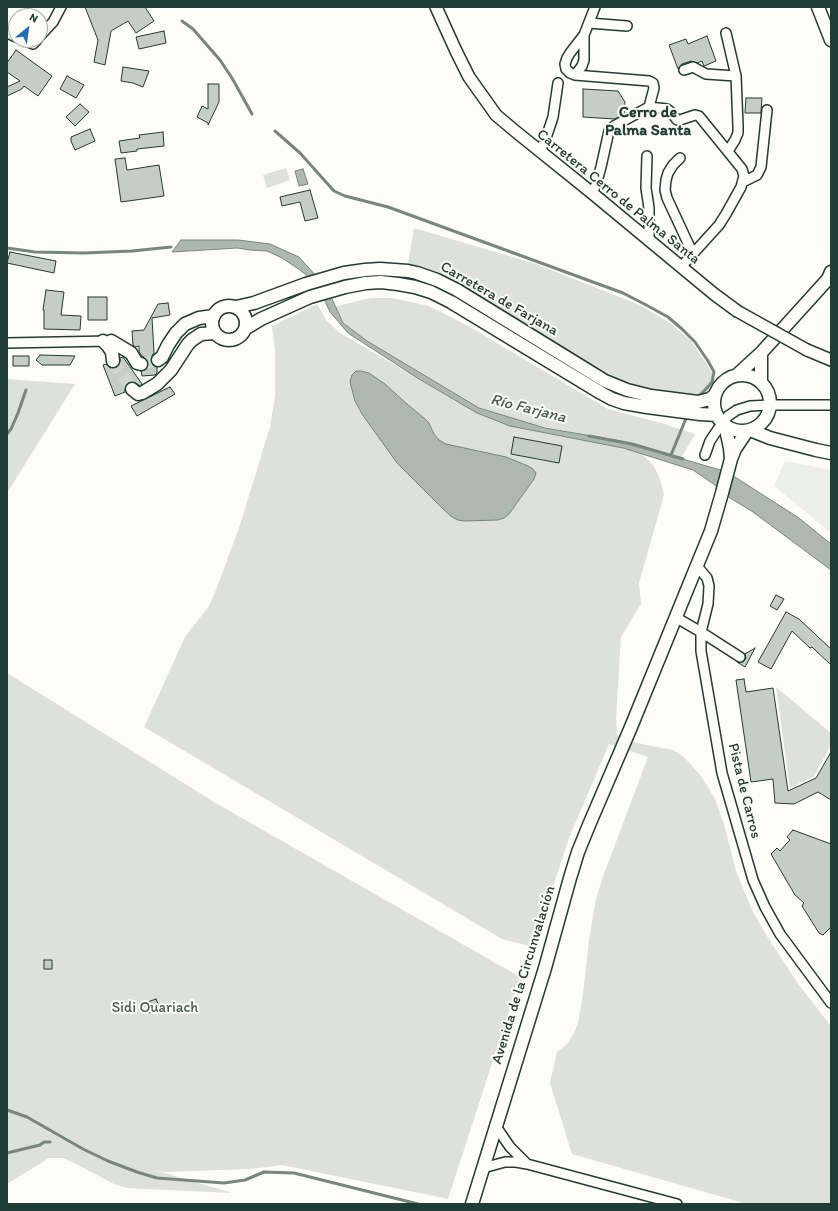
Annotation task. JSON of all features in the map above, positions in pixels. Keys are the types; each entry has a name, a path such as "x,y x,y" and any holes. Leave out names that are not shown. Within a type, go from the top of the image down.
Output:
{"main road":[{"path":"818,7 831,40"},
{"name":"Carretera de Farjana","path":"171,370 168,370 162,366 160,358 171,339 185,324 199,318 214,316 221,308 226,306 236,308 254,304 306,284 337,275 365,270 397,270 417,273 437,280 457,290 605,381 649,401"},
{"path":"737,375 761,353 828,279 831,272"},
{"name":"Carretera de Farjana","path":"214,333 222,339 237,339 246,328 261,319 310,297 345,286 381,282 415,287 431,292 472,314 602,393 624,403 649,401 692,407 722,421 732,429 739,431 749,430"},
{"path":"236,308 244,314 246,318 246,328"},
{"path":"132,389 138,394 157,384 171,370 192,340 201,334 214,333 212,324 214,316"},
{"path":"107,341 112,350 113,361"},
{"path":"107,341 126,349 131,353 137,363 141,364"},
{"path":"761,353 761,382"},
{"path":"746,375 754,377 761,382 768,392 770,405 769,411 766,418 757,427 749,430 731,459 730,448 722,421 714,402 715,395 721,384 731,377 746,375"},
{"name":"Carretera de Farjana","path":"692,407 715,395"},
{"path":"766,418 774,434 780,440"},
{"path":"749,430 816,450 831,452"},
{"name":"Avenida de la Circunvalación","path":"472,1204 495,1125 545,968 578,852 618,760 711,531 731,459"}],"street":[{"path":"48,27 53,22 61,7"},
{"name":"Carretera Cerro de Palma Santa","path":"436,7 469,77 496,115 514,132 592,193 681,267 737,311 807,350 831,360"},
{"path":"596,7 584,35 570,53 565,64 566,69 575,75 649,82 653,84 654,88 649,107"},
{"path":"589,23 627,26"},
{"path":"726,33 736,76 738,133 728,151"},
{"path":"575,75 582,66 584,60 584,35"},
{"path":"684,70 693,67 706,74 736,76"},
{"path":"540,152 553,117 558,83"},
{"path":"592,193 601,167 609,131 619,123 649,107 667,109 677,120 694,115 699,116 742,168 744,176 743,182 734,202 719,225 681,267"},
{"path":"743,182 757,174 761,167 767,110"},
{"path":"647,156 646,188 649,208 649,240"},
{"path":"680,158 668,173 665,190 667,198 693,254"},
{"path":"7,343 107,341"},
{"path":"704,455 722,421 737,410 750,406 831,405"},
{"name":"Pista de Carros","path":"697,566 707,578 709,586 708,604 701,632 701,651 722,773 753,880 765,907 780,934 831,1003"},
{"path":"676,617 740,657"},
{"path":"495,1125 510,1146 527,1164"},
{"path":"482,1168 505,1162 527,1164 677,1204"}],"shaded area":[{"path":"303,169 308,184 299,186 295,171"},
{"path":"181,240 238,240 270,244 299,257 327,288 343,323 367,341 479,408 545,428 621,441 727,472 799,518 831,544 831,570 753,512 722,493 715,485 693,470 623,448 510,426 477,413 419,379 348,333 330,312 320,290 309,277 282,258 267,251 237,248 172,252"},
{"path":"356,371 369,373 385,384 424,418 429,423 434,434 439,440 446,444 506,457 533,469 536,473 534,479 509,514 498,520 464,521 452,517 443,509 397,463 362,414 355,401 350,382 352,375"},
{"path":"785,461 831,470 831,533 774,486"}],"green space":[{"path":"286,168 290,180 267,188 263,175"},
{"path":"414,228 533,263 640,305 670,323 691,341 715,379 710,391 696,401 630,386 449,281 408,264"},
{"path":"371,298 392,298 429,306 470,327 608,409 695,434 681,458 632,444 515,421 479,408 356,335 343,323 333,307"},
{"path":"317,304 326,320 340,333 477,413 511,426 623,448 643,455 654,466 660,479 664,495 639,583 641,604 621,637 616,719 617,735 637,743 673,750 684,757 701,776 715,799 724,824 736,871 752,910 799,985 831,1026 831,1204 747,1204 572,1154 550,1083 557,1052 566,1045 573,1035 578,1023 596,899 648,757 609,744 569,838 533,947 502,939 144,727 185,637 209,606 240,525 270,427 275,396 275,349 272,326"},
{"path":"7,379 75,384 7,493"},
{"path":"7,673 219,805 520,977 448,1199 282,1165 251,1169 165,1172 155,1170 232,1193 126,1188 114,1184 63,1158 49,1158 7,1184"},
{"path":"776,687 831,733 831,745 814,776 790,788"}],"building":[{"path":"85,7 145,7 154,21 136,33 128,21 111,31 105,65 94,62 98,40"},
{"path":"164,31 166,43 139,49 136,37"},
{"path":"707,36 716,61 704,66 702,61 697,63 691,61 682,64 678,69 669,45 686,39 688,44"},
{"path":"16,50 52,76 38,96 24,86 22,89 7,96 7,87 20,81 7,72 7,63"},
{"path":"123,67 149,71 143,87 133,83 121,81"},
{"path":"67,76 84,85 76,98 60,89"},
{"path":"208,84 219,84 219,102 208,125 208,123 197,117 202,106 208,109"},
{"path":"583,89 618,91 625,102 624,114 615,119 583,117"},
{"path":"746,98 762,98 761,113 745,113"},
{"path":"80,104 89,112 75,126 66,117"},
{"path":"90,129 95,141 75,150 71,137"},
{"path":"163,132 164,146 137,149 137,151 121,153 119,141 140,138 139,135"},
{"path":"125,158 127,170 159,165 164,196 121,202 115,159"},
{"path":"310,190 318,218 305,221 300,202 282,206 280,197"},
{"path":"10,252 56,261 54,273 7,263"},
{"path":"46,290 64,292 61,315 81,316 80,330 44,329 43,310"},
{"path":"88,297 107,297 107,320 88,320"},
{"path":"168,303 170,315 152,318 154,353 151,357 151,361 152,365 157,367 157,373 155,375 142,376 141,371 147,369 148,362 139,352 139,346 135,347 133,345 132,331 144,330 158,304"},
{"path":"40,355 75,356 70,365 42,365 36,360"},
{"path":"13,356 29,356 29,366 13,366"},
{"path":"123,357 142,384 140,386 134,382 129,382 125,387 125,392 115,396 103,365 106,364 110,368 117,367 120,364 120,358"},
{"path":"170,387 175,394 137,416 131,406"},
{"path":"514,437 562,446 559,463 511,454"},
{"path":"776,595 784,599 777,610 770,606"},
{"path":"786,612 799,619 831,649 831,665 792,631 771,669 758,662"},
{"path":"755,648 745,667 737,662 743,662 746,658 745,654"},
{"path":"744,679 746,692 773,688 788,791 816,778 831,752 831,800 818,792 794,804 775,803 773,779 751,782 736,680"},
{"path":"793,830 831,844 831,927 823,935 819,933 802,906 804,903 795,895 771,854 777,848 780,851 790,840 787,837"},
{"path":"44,960 52,960 52,969 44,969"},
{"name":"Sidi Ouariach","path":"156,999 160,1008 149,1013 145,1003"}],"waterway":[{"path":"182,21 193,29 220,60 252,114"},
{"path":"275,131 300,153 334,191 345,196 388,207 623,293 668,317 695,342 714,372 712,382 696,399"},
{"path":"7,248 35,252 84,253 132,251 171,247"},
{"path":"7,434 11,429 18,413 26,390"},
{"path":"671,455 687,416"},
{"name":"Río Farjana","path":"589,436 632,444 683,459"},
{"path":"7,1110 27,1117 83,1149 108,1161 157,1178 224,1183 245,1180 264,1172 294,1173 418,1204"},
{"path":"7,1153 40,1145 44,1142 50,1142"}],"tunnel":[{"path":"141,364 158,360"},
{"path":"113,361 132,389"}],"district":[{"name":"Cerro de Palma Santa","path":"648,122"}]}
